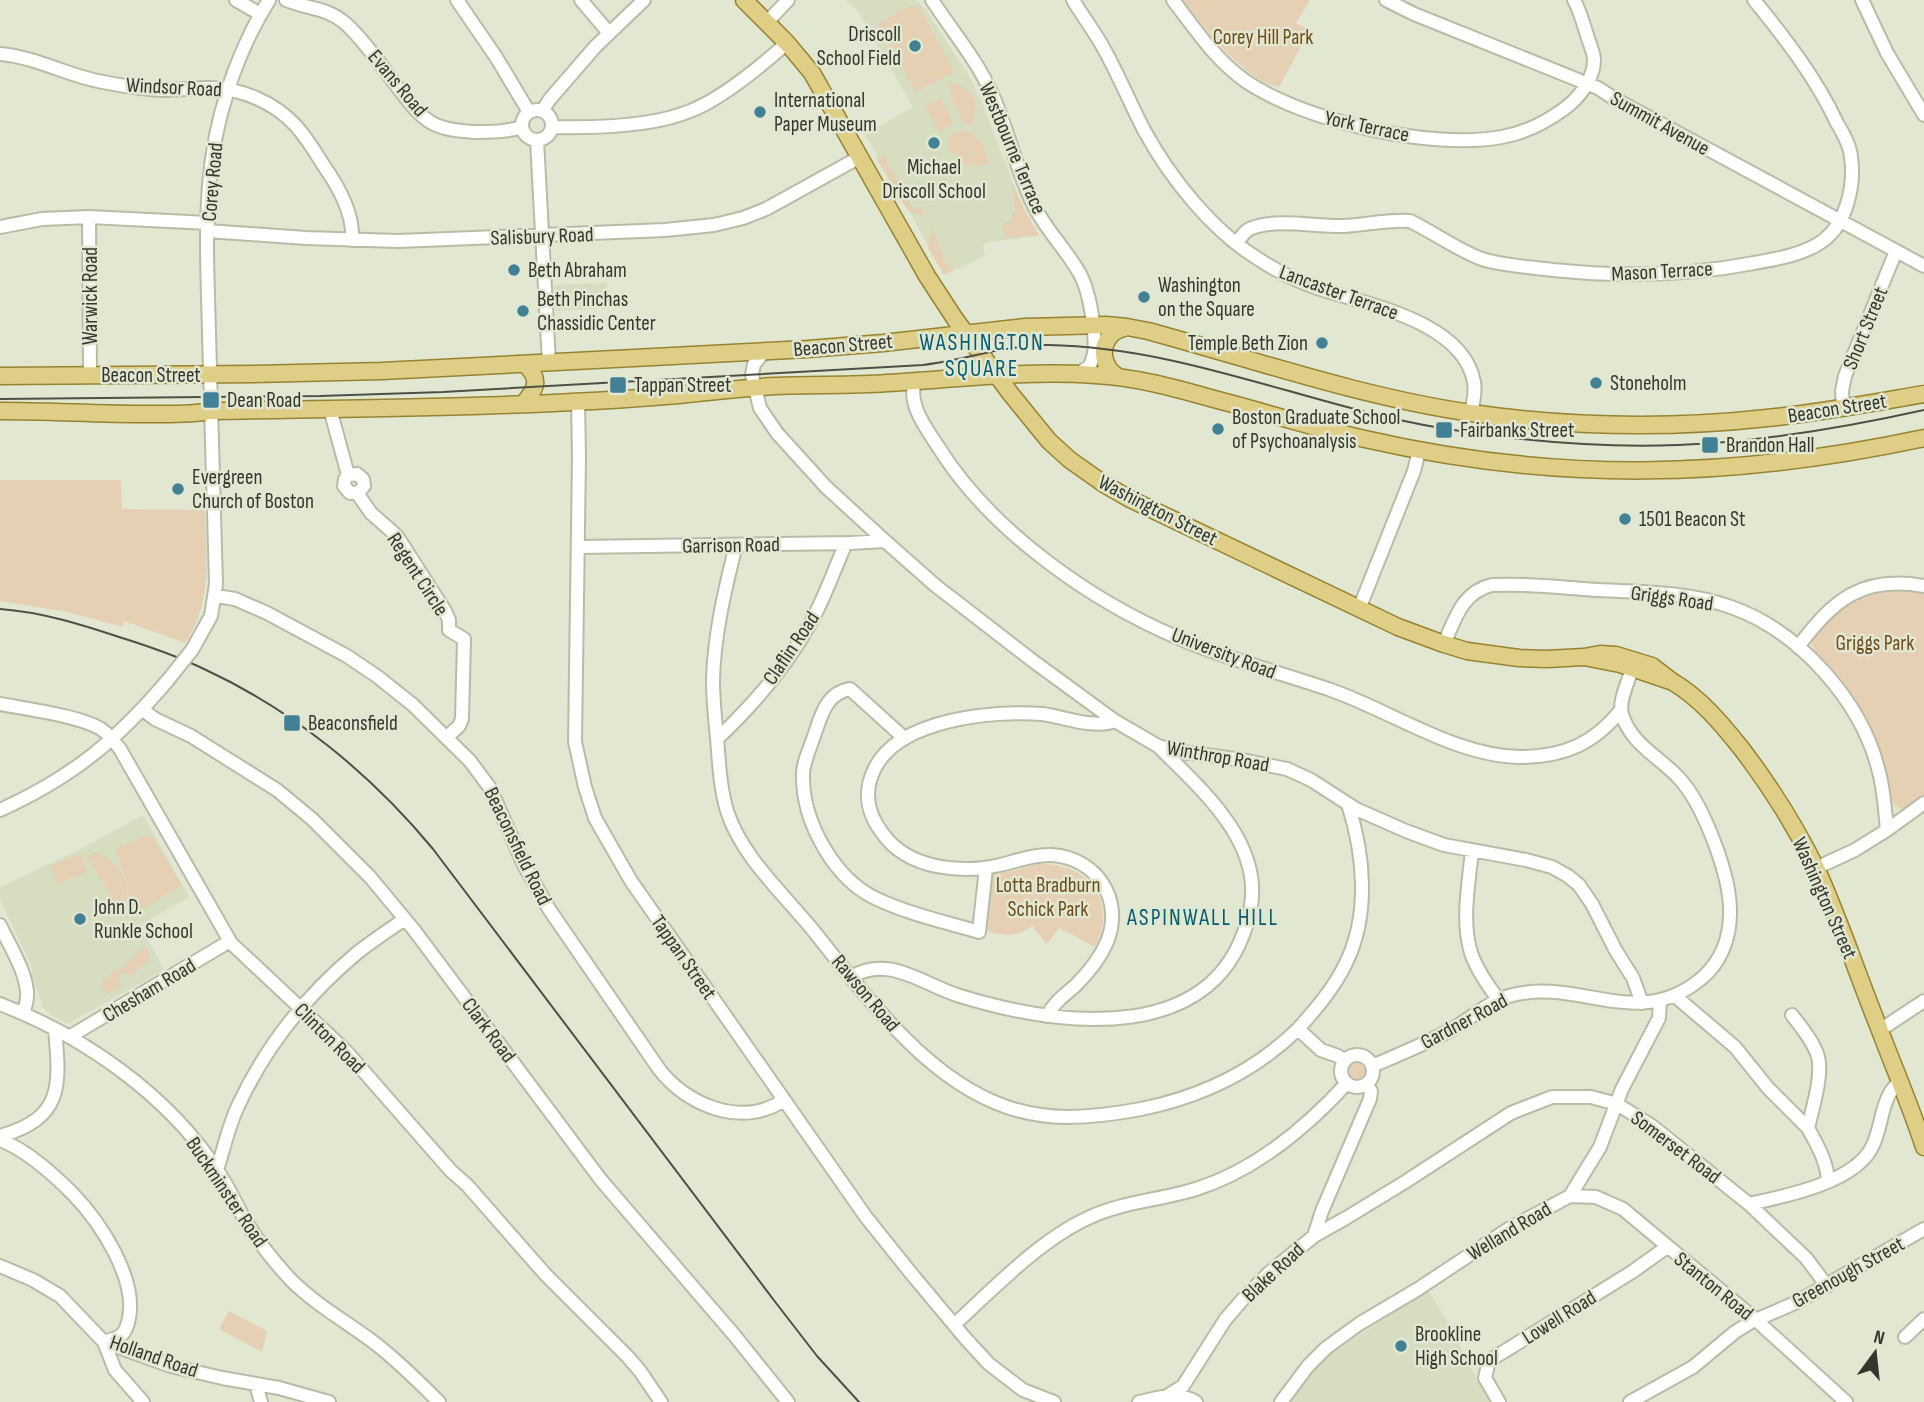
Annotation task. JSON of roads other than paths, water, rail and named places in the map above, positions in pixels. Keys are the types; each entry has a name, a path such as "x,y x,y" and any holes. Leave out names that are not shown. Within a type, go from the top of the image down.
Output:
{"main road":[{"name":"Washington Street","path":"744,0 787,43 816,79 922,268 998,377 1049,441 1070,460 1130,499 1359,609 1444,645 1495,656 1547,659 1605,654 1635,660 1656,668 1689,692 1717,720 1756,768 1784,810 1815,867 1924,1147"},
{"name":"Beacon Street","path":"0,376 383,371 526,365 883,343 1025,327 1093,325 1148,331 1367,393 1471,413 1565,423 1653,426 1768,418 1924,394"},
{"path":"1116,376 1109,371 1105,363 1106,344 1111,335 1127,327"},
{"path":"523,404 536,382 533,372 526,365"},
{"name":"Beacon Street","path":"0,411 189,414 211,411 523,404 755,388 1077,374 1116,376 1171,387 1347,435 1419,451 1543,467 1657,471 1734,468 1868,450 1924,438"},
{"name":"Washington Street","path":"1584,657 1632,668 1672,682"}],"street":[{"path":"236,0 260,14"},
{"name":"Corey Road","path":"211,411 208,227 213,153 228,90 244,48 269,0"},
{"name":"Evans Road","path":"286,0 317,8 345,23 362,40 409,102 434,124 444,128 490,132 522,127"},
{"path":"457,0 536,111 550,117 552,127 547,136 537,140 528,137 522,127 523,118 536,111 644,0"},
{"path":"580,0 609,33"},
{"path":"767,22 788,0"},
{"name":"Westbourne Terrace","path":"932,0 973,59 987,85 1036,209 1084,283 1093,325 1094,358 1089,367 1077,374"},
{"name":"Lancaster Terrace","path":"1073,0 1104,48 1159,155 1209,218 1258,259 1290,277 1313,287 1400,314 1448,341 1460,353 1472,374 1475,388 1471,413"},
{"name":"York Terrace","path":"1173,0 1210,48 1248,83 1318,116 1357,126 1422,138 1465,140 1502,137 1527,130 1552,118 1570,105 1586,83"},
{"name":"Summit Avenue","path":"1386,0 1414,14 1598,88 1924,266"},
{"path":"1574,0 1594,58 1593,70 1586,83"},
{"path":"1754,0 1814,81 1846,140 1851,156 1850,194 1841,220"},
{"path":"1863,0 1887,53 1924,115"},
{"path":"552,127 644,122 681,115 714,99 787,43"},
{"name":"Windsor Road","path":"0,54 20,57 87,79 120,85 160,90 228,90 253,97 276,109 302,133 335,184 349,217 352,240"},
{"path":"537,140 549,363"},
{"name":"Salisbury Road","path":"0,227 42,219 89,217 352,240 424,241 665,230 743,219 860,157"},
{"name":"Warwick Road","path":"89,217 90,375"},
{"name":"Mason Terrace","path":"1237,243 1248,229 1265,224 1347,226 1410,221 1480,259 1598,274 1645,275 1695,273 1773,259 1812,247 1825,239 1841,220"},
{"name":"Short Street","path":"1843,407 1845,376 1896,251"},
{"name":"Winthrop Road","path":"765,351 752,367 752,375 764,416 777,433 827,487 885,541 985,625 1115,721 1158,746 1287,769 1377,819 1416,835 1444,845 1552,867 1579,885 1592,904 1633,978 1642,1003"},
{"name":"University Road","path":"915,381 912,395 916,408 944,457 973,494 1012,532 1059,571 1120,609 1180,639 1332,691 1465,746 1517,757 1564,752 1589,741 1621,710"},
{"name":"Tappan Street","path":"578,401 574,730 581,770 598,825 631,881 866,1217 982,1357 1023,1390 1054,1402"},
{"name":"Regent Circle","path":"330,409 348,475 344,481 345,488 350,493 357,493 371,513 397,536 446,612 450,630 464,639 463,718 447,737"},
{"path":"0,810 63,777 113,740 143,710 192,650 211,616 216,596 211,411"},
{"path":"1359,609 1414,471 1419,451"},
{"name":"Garrison Road","path":"578,547 885,541"},
{"name":"Claflin Road","path":"717,739 752,703 801,639 819,606 846,543"},
{"name":"Rawson Road","path":"736,545 720,614 713,696 719,770 724,800 732,823 751,858 892,1027 949,1075 978,1095 998,1104 1044,1116 1123,1112 1192,1095 1229,1080 1261,1062 1298,1029 1325,998 1352,950 1359,923 1362,894 1356,835 1348,804"},
{"path":"1798,646 1818,620 1856,591 1891,583 1924,586"},
{"name":"Griggs Road","path":"1444,645 1459,610 1473,592 1482,587 1501,584 1679,594 1731,607 1759,619 1798,646 1831,679 1854,711 1879,771 1887,830"},
{"name":"Beaconsfield Road","path":"216,596 235,599 267,613 347,656 395,690 447,737 488,783 519,855 548,909 667,1078 691,1098 722,1110 763,1110 784,1100"},
{"path":"1621,710 1632,668"},
{"path":"903,737 850,689 839,692 828,702 803,774 809,814 827,852 854,884 875,899 979,932 986,868"},
{"name":"Clinton Road","path":"0,704 85,722 102,730 113,740 229,941 352,1058 545,1274 628,1357 662,1402"},
{"name":"Clark Road","path":"143,710 155,719 203,743 276,790 312,819 370,877 405,919 601,1180 788,1402"},
{"name":"Gardner Road","path":"1372,1066 1437,1037 1499,1000 1521,993 1550,991 1615,1002 1642,1003 1660,1000 1675,996 1704,977 1721,956 1730,919 1728,890 1712,836 1693,797 1677,776 1637,740 1621,710"},
{"path":"1047,1016 1055,1003 1088,972 1105,946 1112,917 1109,893 1103,883 1081,863 1064,857 1040,855 986,868 950,868 919,861 893,845 878,827 868,803 871,777 882,757 903,737 935,725 989,715 1038,714 1097,724 1115,721"},
{"path":"851,976 873,968 891,968 959,996 1047,1016 1110,1018 1153,1013 1174,1007 1197,995 1231,959 1244,936 1252,906 1250,870 1242,847 1217,809 1158,746"},
{"path":"1815,867 1855,850 1924,803"},
{"path":"1472,850 1467,936 1477,967 1499,1000"},
{"path":"217,1170 238,1106 272,1045 302,1009 357,953 405,919"},
{"path":"0,925 26,984 27,996 23,1013"},
{"name":"Chesham Road","path":"69,1037 229,941"},
{"path":"1675,996 1735,1047 1768,1088 1808,1128 1827,1170 1828,1181"},
{"name":"Welland Road","path":"1280,1402 1326,1348 1359,1324 1418,1289 1510,1228 1570,1196 1600,1147 1632,1068 1659,1018 1660,1000"},
{"path":"1880,1030 1924,1001"},
{"name":"Buckminster Road","path":"0,1004 85,1045 166,1108 217,1170 250,1228 292,1280 372,1341 439,1402"},
{"path":"1792,1015 1819,1058 1808,1128"},
{"path":"1298,1029 1321,1051 1345,1061"},
{"path":"0,1138 37,1119 54,1097 58,1067 55,1030"},
{"path":"1355,1055 1370,1061 1372,1066 1373,1076 1366,1084 1357,1087 1347,1083 1342,1074 1345,1061 1355,1055"},
{"path":"1749,1204 1795,1195 1855,1168 1874,1144 1889,1095 1900,1080"},
{"path":"955,1324 1051,1240 1075,1225 1111,1210 1198,1188 1230,1175 1272,1151 1308,1123 1347,1083"},
{"name":"Blake Road","path":"1161,1399 1183,1386 1225,1320 1243,1299 1269,1273 1314,1236 1370,1099 1371,1091 1366,1084"},
{"name":"Somerset Road","path":"1314,1236 1511,1113 1552,1097 1591,1097 1617,1104 1652,1126 1749,1204 1806,1258 1827,1286"},
{"path":"0,1138 37,1162 74,1195 111,1245 128,1288 131,1307 127,1326 121,1336 104,1342 115,1370 143,1402"},
{"name":"Stanton Road","path":"1570,1196 1596,1197 1623,1209 1755,1319 1846,1402"},
{"name":"Greenough Street","path":"1636,1400 1693,1367 1755,1319 1786,1308 1924,1229"},
{"name":"Lowell Road","path":"1499,1402 1485,1378 1492,1359 1632,1272 1667,1247"},
{"name":"Holland Road","path":"0,1266 61,1296 104,1342 171,1366 279,1388 329,1402"},
{"path":"1905,1337 1924,1319"},
{"path":"256,1384 261,1402"},
{"path":"1139,1402 1185,1396 1196,1402"}],"tram line":[{"path":"0,399 443,392 923,365 1016,347 1048,345 1099,348 1148,356 1197,366 1392,418 1470,433 1529,440 1648,446 1740,441 1832,428 1924,410"},
{"path":"0,609 75,623 194,664 269,704 329,746 357,770 384,795 433,849 776,1303 817,1356 859,1402"}],"place":[{"name":"Driscoll School Field","path":"915,46"},
{"name":"International Paper Museum","path":"760,112"},
{"name":"Michael Driscoll School","path":"934,143"},
{"name":"Beth Abraham","path":"514,270"},
{"name":"Washington on the Square","path":"1144,297"},
{"name":"Beth Pinchas Chassidic Center","path":"523,311"},
{"name":"Temple Beth Zion","path":"1322,343"},
{"name":"Stoneholm","path":"1596,383"},
{"name":"Tappan Street","path":"618,385"},
{"name":"Dean Road","path":"211,400"},
{"name":"Boston Graduate School of Psychoanalysis","path":"1218,429"},
{"name":"Fairbanks Street","path":"1444,430"},
{"name":"Brandon Hall","path":"1710,445"},
{"name":"Evergreen Church of Boston","path":"178,489"},
{"name":"1501 Beacon St","path":"1625,519"},
{"name":"Beaconsfield","path":"292,723"},
{"name":"John D. Runkle School","path":"80,919"},
{"name":"Brookline High School","path":"1401,1346"}],"district":[{"name":"WASHINGTON SQUARE","path":"982,355"},
{"name":"ASPINWALL HILL","path":"1203,917"}],"park label":[{"name":"Corey Hill Park","path":"1263,37"},
{"name":"Griggs Park","path":"1875,643"},
{"name":"Lotta Bradburn Schick Park","path":"1048,897"}]}
